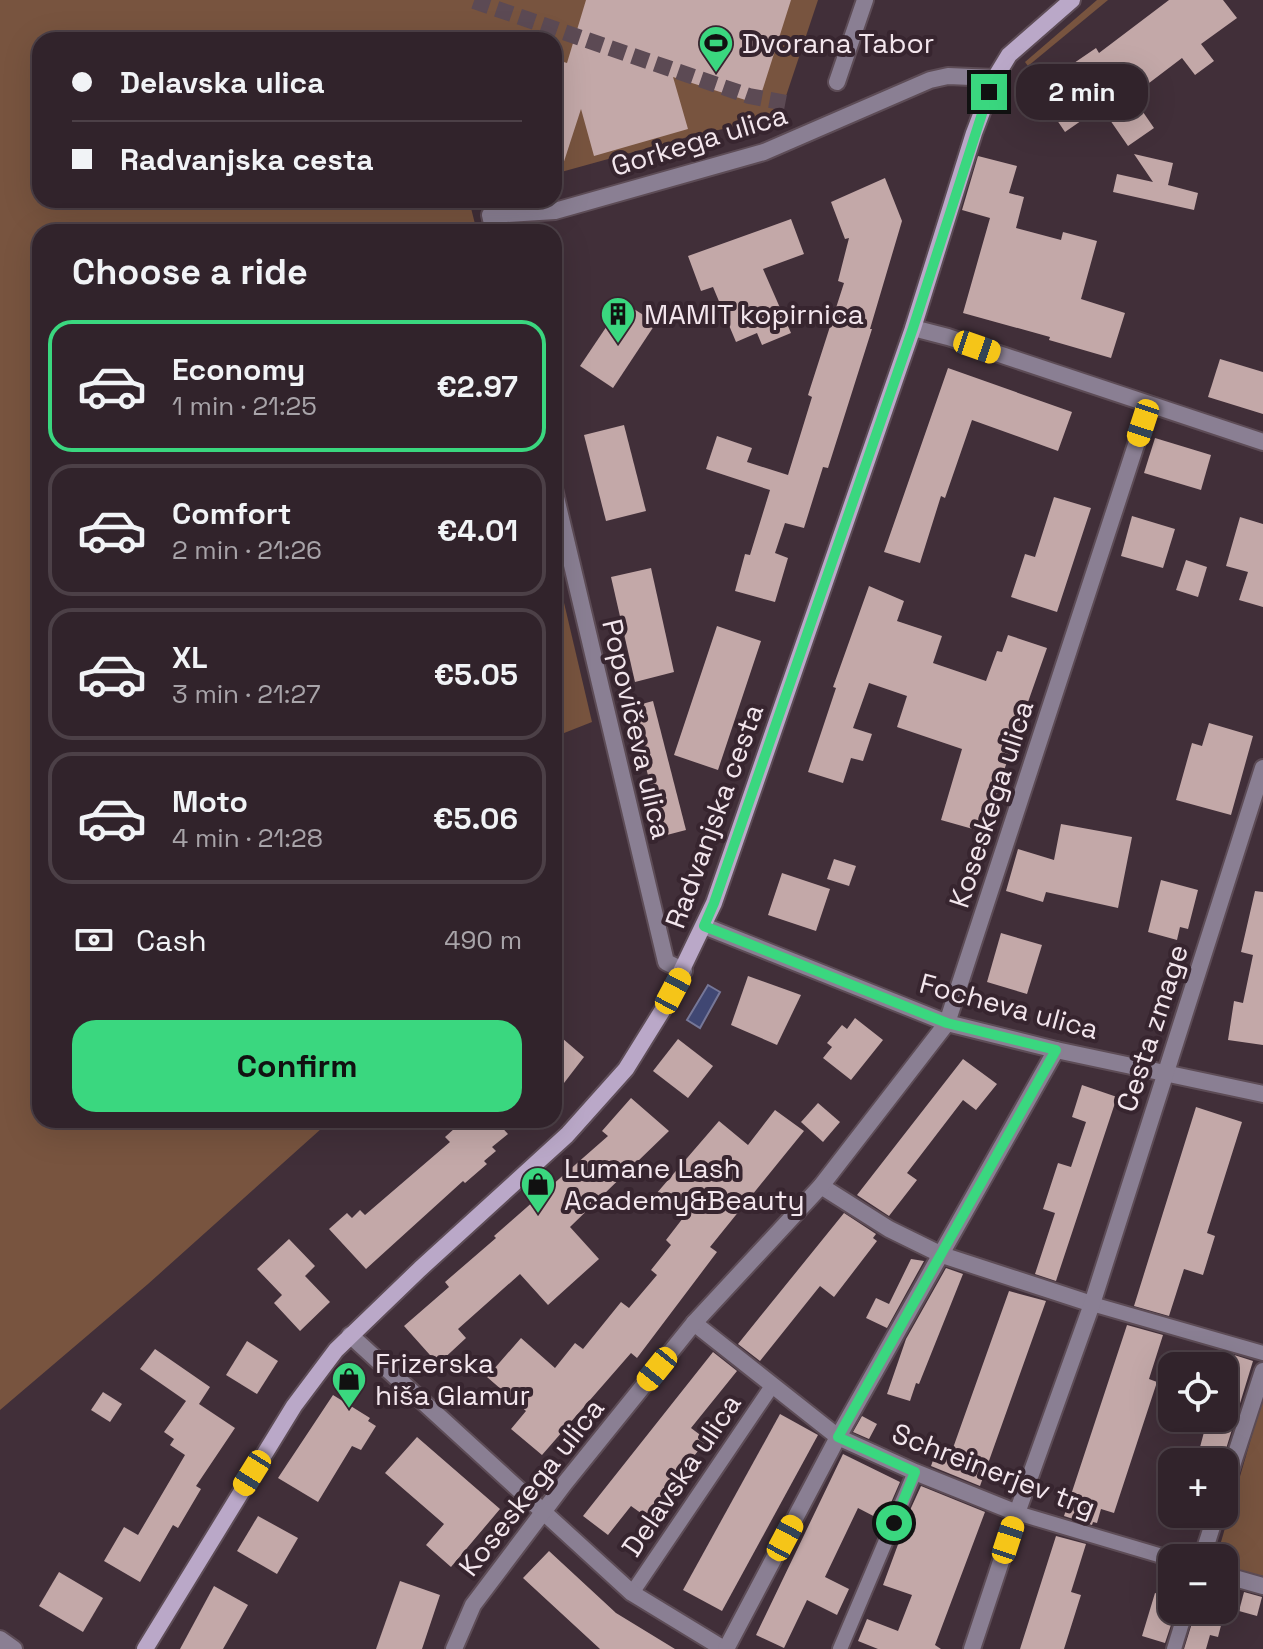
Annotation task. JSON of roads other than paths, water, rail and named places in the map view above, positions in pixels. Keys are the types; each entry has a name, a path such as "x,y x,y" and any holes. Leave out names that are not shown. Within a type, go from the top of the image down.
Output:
{"street":[{"path":"837,82 865,0"},
{"path":"995,78 1009,55 1072,0"},
{"name":"Gorkega ulica","path":"492,224 555,212 764,152 930,80 948,76 995,78"},
{"name":"Radvanjska cesta","path":"145,1649 294,1406 350,1335 567,1135 603,1096 646,1041 684,971 720,888 913,328 974,133 995,78"},
{"path":"913,328 1263,442"},
{"name":"Koseskega ulica","path":"454,1649 473,1605 565,1483 694,1323 821,1186 947,1023 1149,405"},
{"name":"Popovičeva ulica","path":"562,523 666,962 684,971"},
{"name":"Cesta zmage","path":"972,1649 1092,1304 1263,768"},
{"name":"Focheva ulica","path":"704,926 947,1023 1056,1050 1263,1094"},
{"path":"838,1437 1056,1050"},
{"path":"821,1186 889,1229 942,1255 1092,1304"},
{"name":"Schreinerjev trg","path":"694,1323 838,1437 1017,1513"},
{"name":"Delavska ulica","path":"350,1335 632,1593 725,1649 838,1437"},
{"path":"1238,1448 1263,1371"},
{"path":"1238,1579 1263,1586"},
{"path":"0,1639 14,1649"}],"lane":[{"path":"1092,1304 1263,1353"},
{"name":"Delavska ulica","path":"632,1593 772,1386"},
{"path":"840,1649 915,1472"},
{"name":"Schreinerjev trg","path":"1017,1513 1158,1555"},
{"path":"1174,1649 1182,1624"}],"water":[{"path":"708,985 720,992 700,1028 687,1020"}],"tunnel":[{"path":"474,1 749,96 791,104"}],"place":[{"name":"Dvorana Tabor","path":"716,74"},
{"name":"MAMIT kopirnica","path":"618,345"},
{"name":"Lumane Lash Academy&Beauty","path":"538,1215"},
{"name":"Frizerska hiša Glamur","path":"349,1410"}]}
